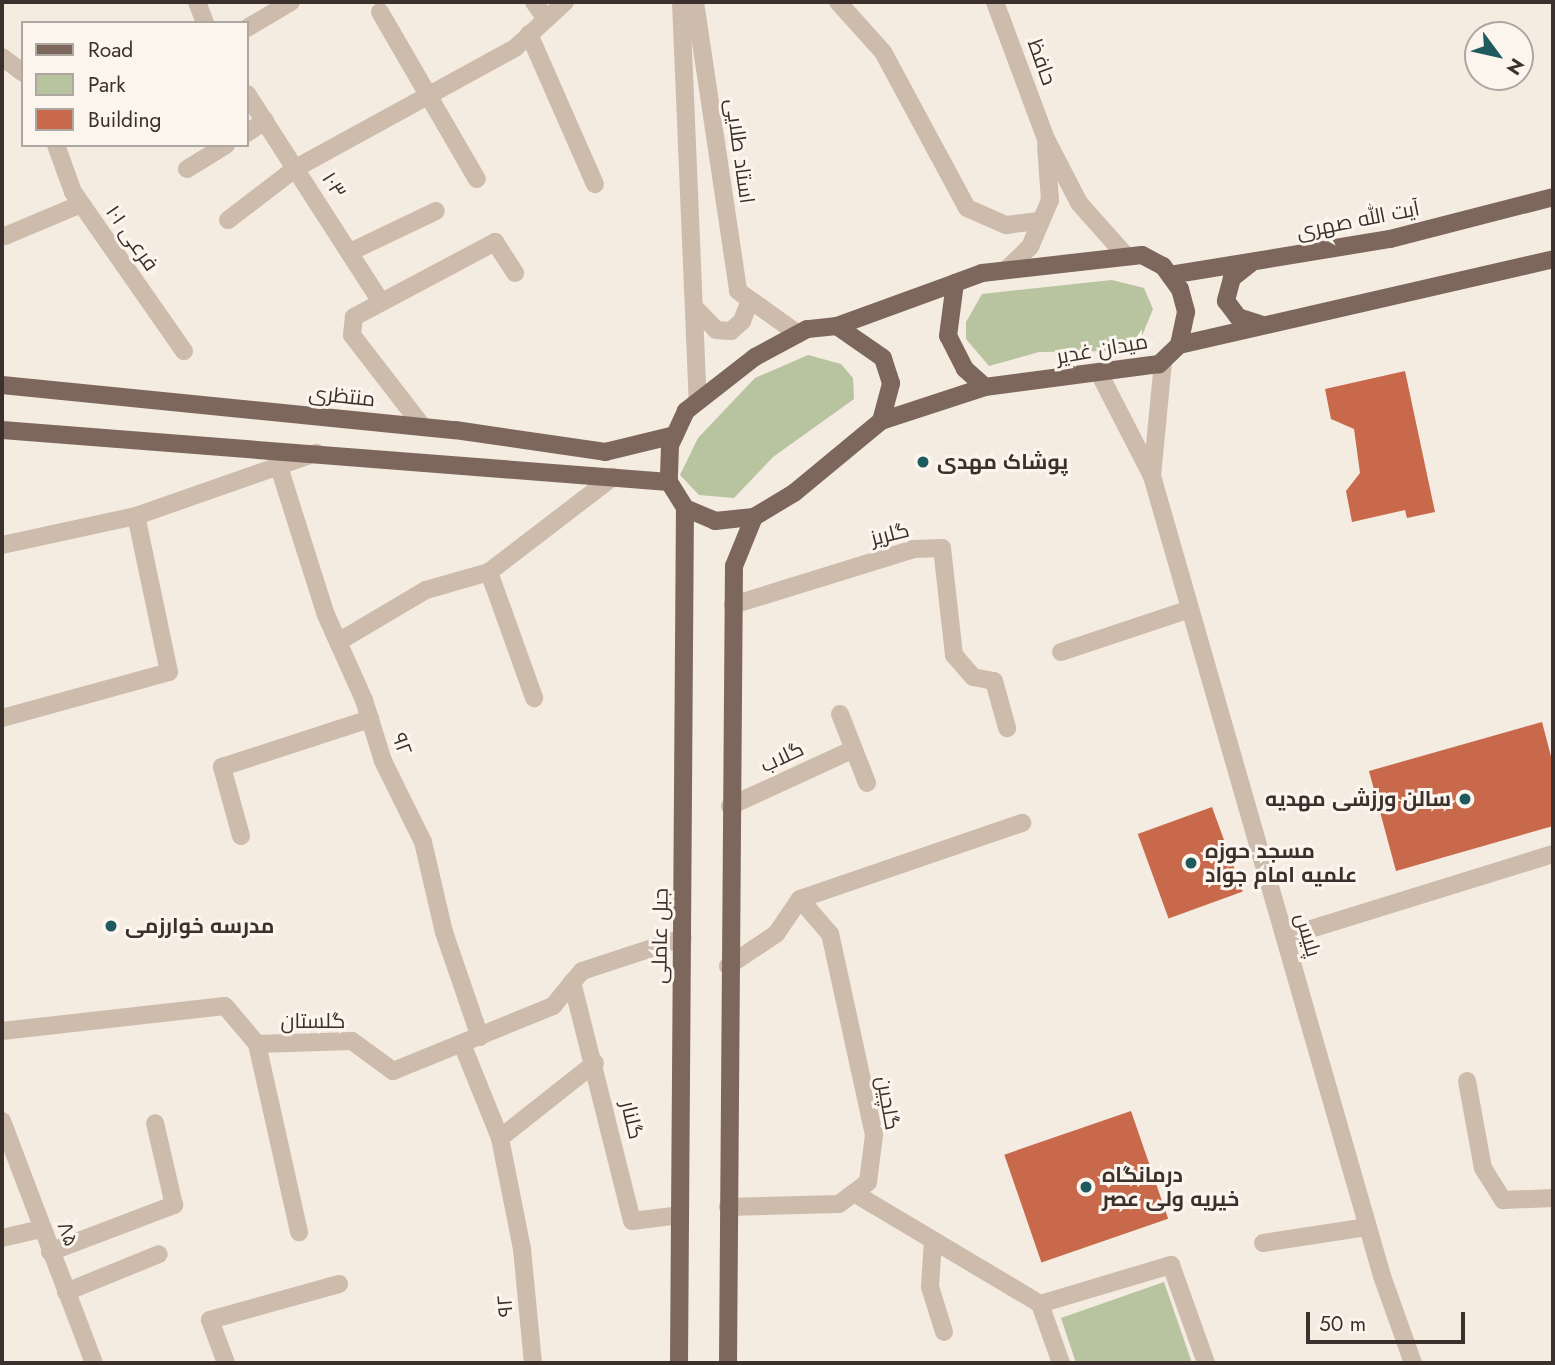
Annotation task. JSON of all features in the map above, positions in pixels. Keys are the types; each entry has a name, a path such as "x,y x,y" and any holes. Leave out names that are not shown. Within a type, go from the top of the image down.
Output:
{"main road":[{"name":"آیت الله صهری","path":"1170,275 1390,239 1553,197"},
{"path":"837,326 883,358 891,383 881,421 794,493 754,517 715,521 685,508 669,482 675,435 686,411 755,357 797,334 837,326 956,283 1006,270 1142,255 1170,275"},
{"path":"1179,345 1260,324 1553,259"},
{"path":"1253,262 1232,278 1226,301 1238,317 1260,324"},
{"name":"میدان غدیر","path":"881,421 985,387 1099,373 1163,361 1179,345 1186,312 1170,275"},
{"path":"956,283 948,336 965,369 985,387"},
{"name":"منتظری","path":"2,385 423,426 605,452 675,435"},
{"path":"2,430 669,482"},
{"name":"جبل عاملی","path":"679,1363 685,508"},
{"path":"728,1363 728,967 734,566 754,517"}],"street":[{"path":"197,2 204,21"},
{"path":"248,27 292,2"},
{"path":"534,2 546,19"},
{"path":"228,220 296,168 432,96 529,34 565,2"},
{"path":"681,2 698,401"},
{"name":"استاد طلایی","path":"695,2 738,291 749,303"},
{"path":"838,2 883,52 967,208 1006,225 1041,221"},
{"name":"حافظ","path":"995,2 1045,139"},
{"path":"380,12 432,96 477,179"},
{"path":"529,34 595,184"},
{"path":"2,57 21,71"},
{"name":"۱۰۳","path":"248,96 381,302"},
{"path":"248,132 265,121"},
{"path":"1006,270 1030,247 1050,200 1045,139"},
{"path":"1045,139 1079,203 1127,257"},
{"name":"فرعی ۱۰۱","path":"57,147 81,204 184,351"},
{"path":"187,169 223,147"},
{"path":"5,236 81,204"},
{"path":"349,252 436,211"},
{"path":"423,426 352,335 354,317 495,242 515,273"},
{"path":"696,309 716,330 731,331 743,321 749,303 797,334"},
{"path":"1152,477 1163,361"},
{"path":"1099,373 1152,477"},
{"path":"2,544 136,516 316,453"},
{"name":"۹۲","path":"279,467 338,642 370,719 383,761 423,842 444,932 480,1037"},
{"path":"338,642 426,590 489,572 613,477"},
{"name":"پلیس","path":"1152,477 1368,1227 1413,1363"},
{"path":"2,718 169,671 136,516"},
{"name":"گلریز","path":"733,605 914,549 942,548 954,655 973,677 994,681 1007,728"},
{"path":"489,572 534,698"},
{"path":"1061,652 1190,609"},
{"path":"840,714 867,783"},
{"path":"241,836 222,767 370,719"},
{"name":"گلاب","path":"730,806 854,749"},
{"path":"728,967 776,934 800,898 1022,823"},
{"path":"1284,937 1553,854"},
{"name":"گلچین","path":"800,898 830,934 874,1135 868,1182 854,1193"},
{"name":"گلستان","path":"2,1031 225,1006 257,1044 352,1041 393,1071 554,1006 582,971 683,938"},
{"name":"گلنار","path":"572,982 595,1063 632,1222 680,1215"},
{"path":"257,1044 299,1232"},
{"name":"۹۲","path":"462,1044 500,1138 522,1249 533,1363"},
{"path":"500,1138 595,1063"},
{"path":"1467,1081 1483,1168 1503,1200 1553,1198"},
{"name":"۸۵","path":"2,1121 94,1363"},
{"path":"50,1252 174,1205 155,1123"},
{"path":"728,1206 839,1204 854,1193 1040,1304 1061,1363"},
{"path":"1263,1243 1368,1227"},
{"path":"2,1237 41,1229"},
{"path":"933,1240 930,1287 944,1332"},
{"path":"66,1292 159,1254"},
{"path":"1040,1304 1171,1265 1206,1363"},
{"path":"226,1363 210,1320 339,1284"}],"green space":[{"path":"1112,280 1144,288 1153,309 1139,343 1108,351 1039,352 989,366 966,339 966,322 982,294"},
{"path":"808,355 841,364 853,378 854,399 773,457 734,498 699,495 680,475 698,438 755,378"},
{"path":"1164,1282 1192,1363 1076,1363 1061,1318"}],"building":[{"path":"1405,371 1435,512 1407,518 1405,510 1352,522 1346,491 1360,473 1354,429 1331,419 1325,389"},
{"name":"سالن ورزشی مهدیه","path":"1542,722 1553,764 1553,826 1396,871 1369,771"},
{"name":"مسجد حوزه علمیه امام جواد","path":"1212,807 1243,892 1169,919 1138,834"},
{"name":"درمانگاه خیریه ولی عصر","path":"1131,1111 1168,1219 1041,1262 1004,1155"}],"place":[{"name":"پوشاک مهدی","path":"923,462"},
{"name":"سالن ورزشی مهدیه","path":"1465,799"},
{"name":"مسجد حوزه علمیه امام جواد","path":"1191,863"},
{"name":"مدرسه خوارزمی","path":"111,926"},
{"name":"درمانگاه خیریه ولی عصر","path":"1086,1187"}]}
